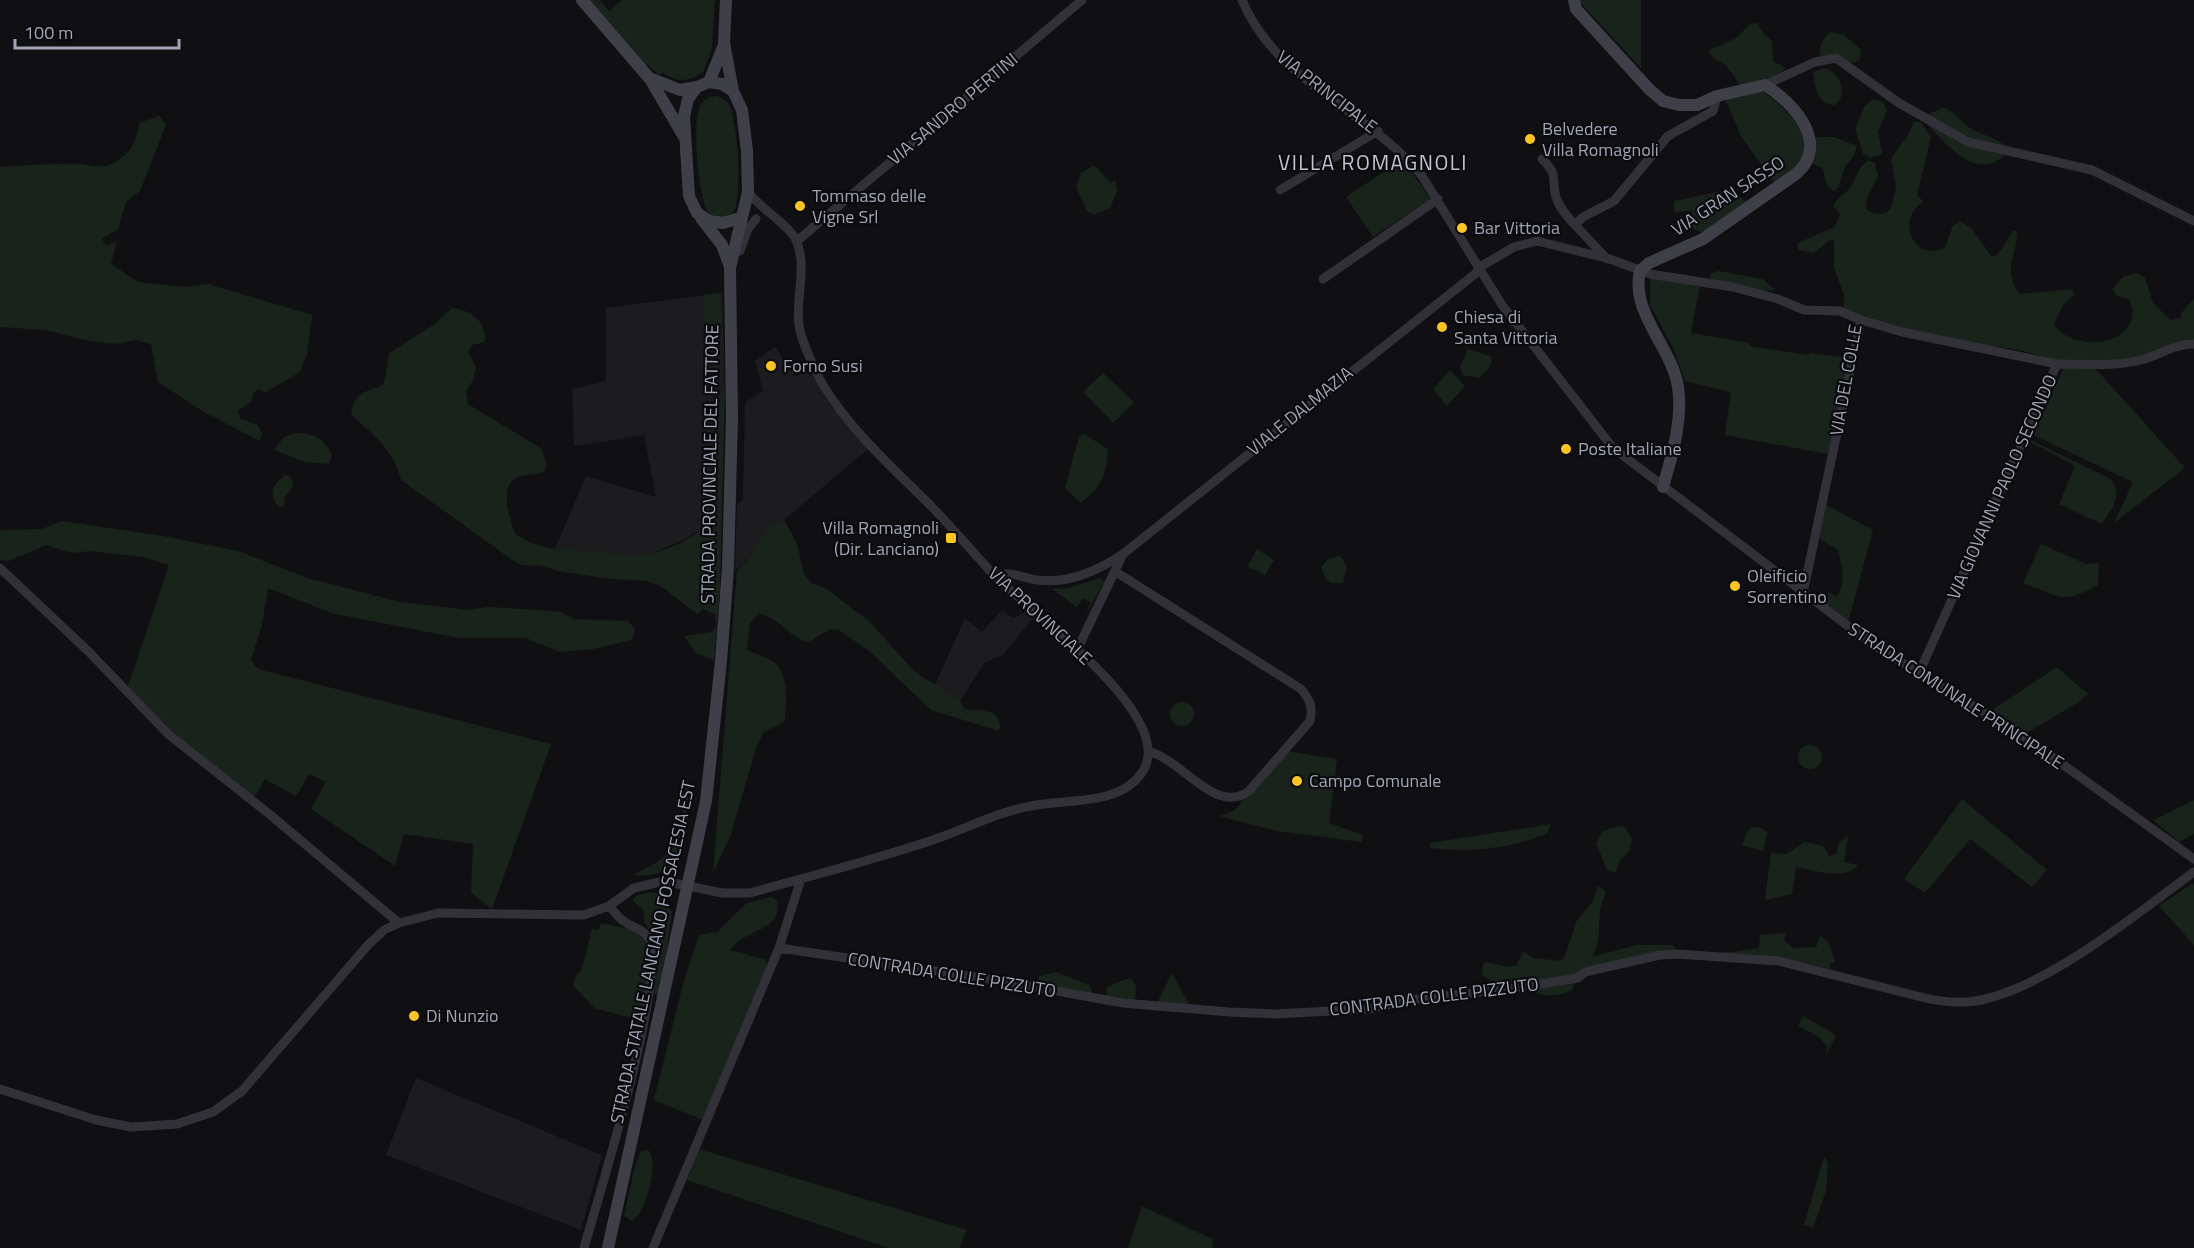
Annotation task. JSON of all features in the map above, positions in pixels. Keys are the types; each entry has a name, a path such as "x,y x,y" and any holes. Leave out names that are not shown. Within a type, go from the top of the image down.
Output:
{"main road":[{"path":"582,0 650,79 686,139"},
{"path":"726,0 724,43 733,91"},
{"path":"1575,5 1649,89 1663,101 1679,105 1697,105 1717,96 1765,85"},
{"path":"724,43 703,85 688,99 686,139 689,196 697,213 709,221 723,223 740,218"},
{"path":"650,79 680,90 722,84 733,91"},
{"name":"VIA GRAN SASSO","path":"1640,271 1649,263 1703,239 1806,165 1811,154 1807,130 1795,110 1765,85"},
{"name":"STRADA PROVINCIALE DEL FATTORE","path":"721,661 728,568 732,418 730,268 748,192 745,130 742,110 733,91"},
{"name":"STRADA PROVINCIALE DEL FATTORE","path":"697,213 722,245 730,268"},
{"path":"1640,271 1637,287 1644,311 1678,386 1678,427 1664,487"},
{"name":"STRADA STATALE LANCIANO FOSSACESIA EST","path":"608,1248 706,801 721,661"}],"street":[{"name":"VIA SANDRO PERTINI","path":"797,241 1082,0"},
{"name":"VIA PRINCIPALE","path":"1242,0 1259,32 1280,59 1378,131 1408,158 1438,199 1479,269"},
{"path":"1765,85 1815,62 1836,58 1899,103 1968,142 2092,170 2194,221"},
{"path":"1575,225 1583,217 1614,201 1668,136 1713,111 1717,96"},
{"path":"1280,190 1378,131"},
{"path":"1542,159 1554,174 1556,197 1560,205 1575,225 1607,259"},
{"path":"748,192 776,220 788,228 797,241"},
{"path":"1323,279 1438,199"},
{"path":"740,218 776,220"},
{"path":"730,288 743,240 756,219"},
{"name":"VIA PROVINCIALE","path":"797,241 800,260 799,328 823,384 892,470 931,506 995,576 1078,648 1133,714 1142,729 1148,751"},
{"name":"VIALE DALMAZIA","path":"995,576 1006,573 1036,580 1065,579 1093,571 1123,554 1479,269 1514,247 1537,242 1607,259"},
{"name":"VIA DEL COLLE","path":"1607,259 1640,271 1733,287 1778,298 1804,310 1840,311 1857,316 1861,320 1803,593"},
{"name":"STRADA COMUNALE PRINCIPALE","path":"1479,269 1544,362 1610,445 1873,645 2022,735 2194,859"},
{"path":"1861,320 1902,332 2057,364"},
{"name":"VIA GIOVANNI PAOLO SECONDO","path":"1919,673 2057,364 2105,366 2144,359 2178,344 2194,344"},
{"path":"1078,648 1123,554"},
{"path":"0,568 88,651 168,735 268,813 399,923"},
{"path":"0,1089 96,1120 131,1127 177,1124 213,1112 242,1091 368,945 384,930 399,923 438,913 584,915 609,906 634,888 664,881 722,893 750,893 930,841 1001,813 1031,806 1106,797 1125,789 1136,780 1144,768 1148,751 1167,758 1218,797 1229,800 1239,798 1248,792 1310,721 1313,710 1310,700 1300,689 1116,572"},
{"name":"CONTRADA COLLE PIZZUTO","path":"778,948 996,980 1123,1003 1229,1012 1275,1014 1370,1010 1409,1000 1578,978 1585,972 1660,955 1677,954 1779,961 1921,998 1942,1002 1969,1001 1996,995 2025,984 2085,952 2194,872"},
{"path":"653,1248 778,948 801,879"},
{"path":"584,1248 643,1028 652,985 652,953 647,936 640,929 625,922 609,906"}],"shaded area":[{"path":"589,0 600,0 609,11 622,0 715,0 712,48 703,72 682,80 672,78 662,72 659,75 633,53"},
{"path":"1578,0 1641,0 1641,68"},
{"path":"1757,23 1772,41 1773,61 1786,68 1770,81 1740,85 1726,65 1713,58 1708,51 1736,38 1750,24"},
{"path":"1830,32 1844,35 1861,50 1860,60 1848,64 1819,55 1822,41"},
{"path":"1824,68 1830,70 1841,84 1841,95 1835,105 1828,104 1820,98 1816,89 1813,72"},
{"path":"1761,90 1785,110 1805,139 1804,159 1798,167 1775,184 1741,136 1725,99"},
{"path":"716,96 726,101 733,115 739,175 737,202 734,210 722,218 709,214 705,206 699,178 696,144 700,106 707,99"},
{"path":"1873,99 1883,102 1887,110 1878,132 1882,154 1871,158 1863,154 1855,128 1865,106"},
{"path":"1943,108 1953,113 1972,129 2002,143 2006,147 2004,156 1993,163 1982,164 1962,157 1926,123 1928,114"},
{"path":"159,116 166,125 140,191 126,202 118,229 102,239 106,246 117,241 111,264 138,282 185,287 208,284 312,315 307,354 300,372 266,392 258,389 253,393 252,401 238,411 240,418 258,425 262,434 260,441 204,412 158,382 151,344 136,340 115,344 90,341 45,330 0,327 0,167 60,164 108,165 118,160 132,147 139,123"},
{"path":"1914,122 1921,122 1931,137 1917,195 1923,201 1910,217 1909,223 1911,236 1918,246 1929,251 1944,249 1953,226 1960,221 1972,229 1992,257 1998,254 2013,231 2017,231 2011,269 2019,294 2073,289 2074,295 2063,305 2054,324 2064,334 2077,340 2092,342 2107,340 2120,335 2129,326 2132,314 2129,299 2118,296 2112,289 2123,277 2137,273 2145,278 2153,303 2170,320 2181,318 2182,312 2194,299 2194,344 2095,368 2185,468 2114,523 2133,482 2033,435 2064,367 2052,360 2023,351 1934,337 1844,311 1844,295 1834,268 1834,241 1830,240 1814,253 1799,250 1797,245 1800,242 1835,227 1840,214 1833,206 1851,187 1859,170 1868,161 1875,163 1878,176 1867,198 1866,209 1879,214 1891,208 1896,187 1891,158 1908,135"},
{"path":"1817,137 1834,137 1857,146 1854,155 1845,167 1838,188 1833,191 1827,185 1823,169 1812,163 1812,146"},
{"path":"1403,159 1430,199 1373,237 1346,197"},
{"path":"1094,165 1111,183 1115,180 1117,191 1110,208 1094,215 1087,211 1076,187 1081,173"},
{"path":"1717,192 1736,194 1748,203 1703,233 1692,228 1692,211 1674,212 1674,201"},
{"path":"1719,271 1763,279 1775,290 1764,291 1709,280 1711,273"},
{"path":"1650,276 1700,284 1691,333 1750,343 1749,346 1808,355 1810,353 1848,358 1828,454 1725,435 1731,392 1685,381 1673,348 1650,305"},
{"path":"719,293 722,322 720,336 714,348 706,348 704,295"},
{"path":"722,293 725,394 718,393 713,496 708,519 701,529 685,539 651,554 636,556 554,551 586,476 656,497 644,435 574,446 572,389 606,381 606,308"},
{"path":"452,308 465,311 476,318 485,335 485,342 472,345 468,352 476,367 473,380 466,392 468,404 542,449 546,464 545,471 514,479 507,492 508,510 515,534 538,545 559,549 643,555 671,548 696,534 707,518 711,503 716,463 718,392 725,394 720,589 714,660 696,653 684,636 712,632 716,627 715,615 703,609 697,614 662,587 647,581 612,579 558,571 539,565 518,564 401,480 388,451 351,414 356,400 362,393 384,384 389,353 435,324"},
{"path":"775,347 795,377 808,369 829,404 869,448 784,520 769,525 751,555 735,571 737,504 743,499 745,402 763,391 755,361"},
{"path":"1468,349 1492,357 1490,367 1479,378 1463,375 1460,367"},
{"path":"1450,370 1465,386 1447,406 1433,389"},
{"path":"1103,373 1134,402 1113,423 1083,392"},
{"path":"295,433 312,435 321,440 332,454 329,464 304,462 274,450 284,437"},
{"path":"1084,434 1108,449 1102,480 1081,503 1065,488 1079,436"},
{"path":"2031,440 2111,479 2116,491 2115,502 2102,524 2059,504 2075,466 2030,442"},
{"path":"286,475 291,477 293,486 285,497 284,507 278,506 275,502 273,489"},
{"path":"1826,505 1873,530 1848,623 1823,602 1829,592 1836,597 1843,580 1838,550 1819,539"},
{"path":"784,520 797,543 804,574 810,582 825,588 869,621 914,671 960,701 965,709 992,712 998,719 999,731 931,710 869,651 839,630 830,629 809,642 760,614 750,622 747,650 770,659 783,674 786,702 785,721 764,732 757,745 730,837 713,873 737,571 751,555 769,525"},
{"path":"62,521 163,536 238,551 307,578 400,602 468,610 488,607 561,612 574,619 628,621 635,629 632,640 593,649 560,652 526,638 459,638 335,614 268,588 262,625 251,660 258,669 551,744 492,909 471,893 473,844 404,834 395,866 311,809 326,782 309,774 296,796 265,779 254,798 171,733 127,689 169,565 143,557 91,551 72,553 46,545 9,561 0,560 0,530 42,529"},
{"path":"2041,544 2086,564 2099,563 2098,585 2075,595 2060,597 2023,583"},
{"path":"1257,549 1274,560 1265,575 1247,566"},
{"path":"1338,556 1342,558 1347,567 1343,583 1331,583 1327,580 1321,567 1327,560"},
{"path":"1100,578 1104,582 1086,614 1090,602 1083,598 1077,607 1052,589 1068,588"},
{"path":"1002,610 1013,618 1025,612 1033,618 1003,655 985,662 960,701 934,687 965,618 982,632"},
{"path":"2057,667 2088,694 2079,702 2025,734 1989,712"},
{"path":"1182,702 1187,703 1193,709 1193,719 1187,725 1182,726 1177,725 1171,719 1170,714 1171,709 1177,703"},
{"path":"1810,745 1815,746 1821,752 1821,762 1815,768 1810,769 1805,768 1799,762 1798,757 1799,752 1805,746"},
{"name":"Campo Comunale","path":"1286,751 1337,759 1329,823 1364,835 1361,842 1277,831 1219,816 1234,811"},
{"path":"687,786 685,840 682,851 669,867 660,872 633,875 656,863 670,850 677,834"},
{"path":"1962,799 2047,870 2032,887 1970,839 1925,893 1904,879"},
{"path":"2194,800 2194,834 2179,842 2153,820"},
{"path":"1551,824 1547,833 1505,846 1446,849 1431,848 1430,843"},
{"path":"1616,826 1625,827 1632,839 1630,850 1619,861 1616,873 1607,870 1596,843 1602,832"},
{"path":"1752,827 1762,828 1767,833 1763,851 1742,845 1747,832"},
{"path":"1848,836 1844,862 1858,865 1852,870 1829,873 1796,867 1792,894 1765,900 1771,853 1786,854 1805,842 1823,846 1830,856 1836,854 1839,843"},
{"path":"2193,883 2194,885 2194,945 2159,906"},
{"path":"1598,886 1605,890 1605,893 1600,911 1598,941 1592,957 1636,945 1673,945 1677,951 1585,971 1574,982 1572,990 1556,995 1541,994 1509,983 1489,980 1482,975 1483,964 1486,962 1509,967 1516,966 1523,951 1533,958 1561,961 1565,956 1576,922 1593,901"},
{"path":"653,892 662,895 672,912 660,1000 653,992 656,942 644,921 644,910 633,899 637,895"},
{"path":"771,897 777,900 777,911 774,918 769,924 745,937 730,950 764,959 767,964 765,975 703,1120 654,1100 683,984 699,935 717,932 747,903"},
{"path":"601,923 639,931 645,941 649,963 648,975 638,1020 594,1008 573,985 582,969 592,929 598,930"},
{"path":"1786,933 1784,941 1793,948 1816,947 1820,936 1828,941 1835,962 1830,964 1831,969 1796,961 1724,953 1759,948 1760,935"},
{"path":"1056,972 1090,985 1093,995 1037,985 1039,976"},
{"path":"1172,973 1190,1006 1156,1005"},
{"path":"1125,979 1131,979 1136,985 1135,1002 1108,998 1106,988"},
{"path":"1803,1016 1836,1035 1826,1056 1827,1046 1819,1037 1798,1026"},
{"path":"416,1078 602,1155 581,1230 386,1155"},
{"path":"699,1149 967,1230 959,1248 889,1248 687,1180"},
{"path":"648,1150 653,1165 650,1187 642,1209 631,1221 624,1215 635,1166 641,1151"},
{"path":"1824,1157 1828,1163 1826,1191 1813,1228 1804,1225"},
{"path":"1142,1206 1212,1239 1213,1248 1128,1248"}],"place":[{"name":"Belvedere Villa Romagnoli","path":"1530,139"},
{"name":"Tommaso delle Vigne Srl","path":"800,206"},
{"name":"Bar Vittoria","path":"1462,228"},
{"name":"Chiesa di Santa Vittoria","path":"1442,327"},
{"name":"Forno Susi","path":"771,366"},
{"name":"Poste Italiane","path":"1566,449"},
{"name":"Villa Romagnoli (Dir. Lanciano)","path":"951,538"},
{"name":"Oleificio Sorrentino","path":"1735,586"},
{"name":"Campo Comunale","path":"1297,781"},
{"name":"Di Nunzio","path":"414,1016"}],"district":[{"name":"VILLA ROMAGNOLI","path":"1373,163"}]}
